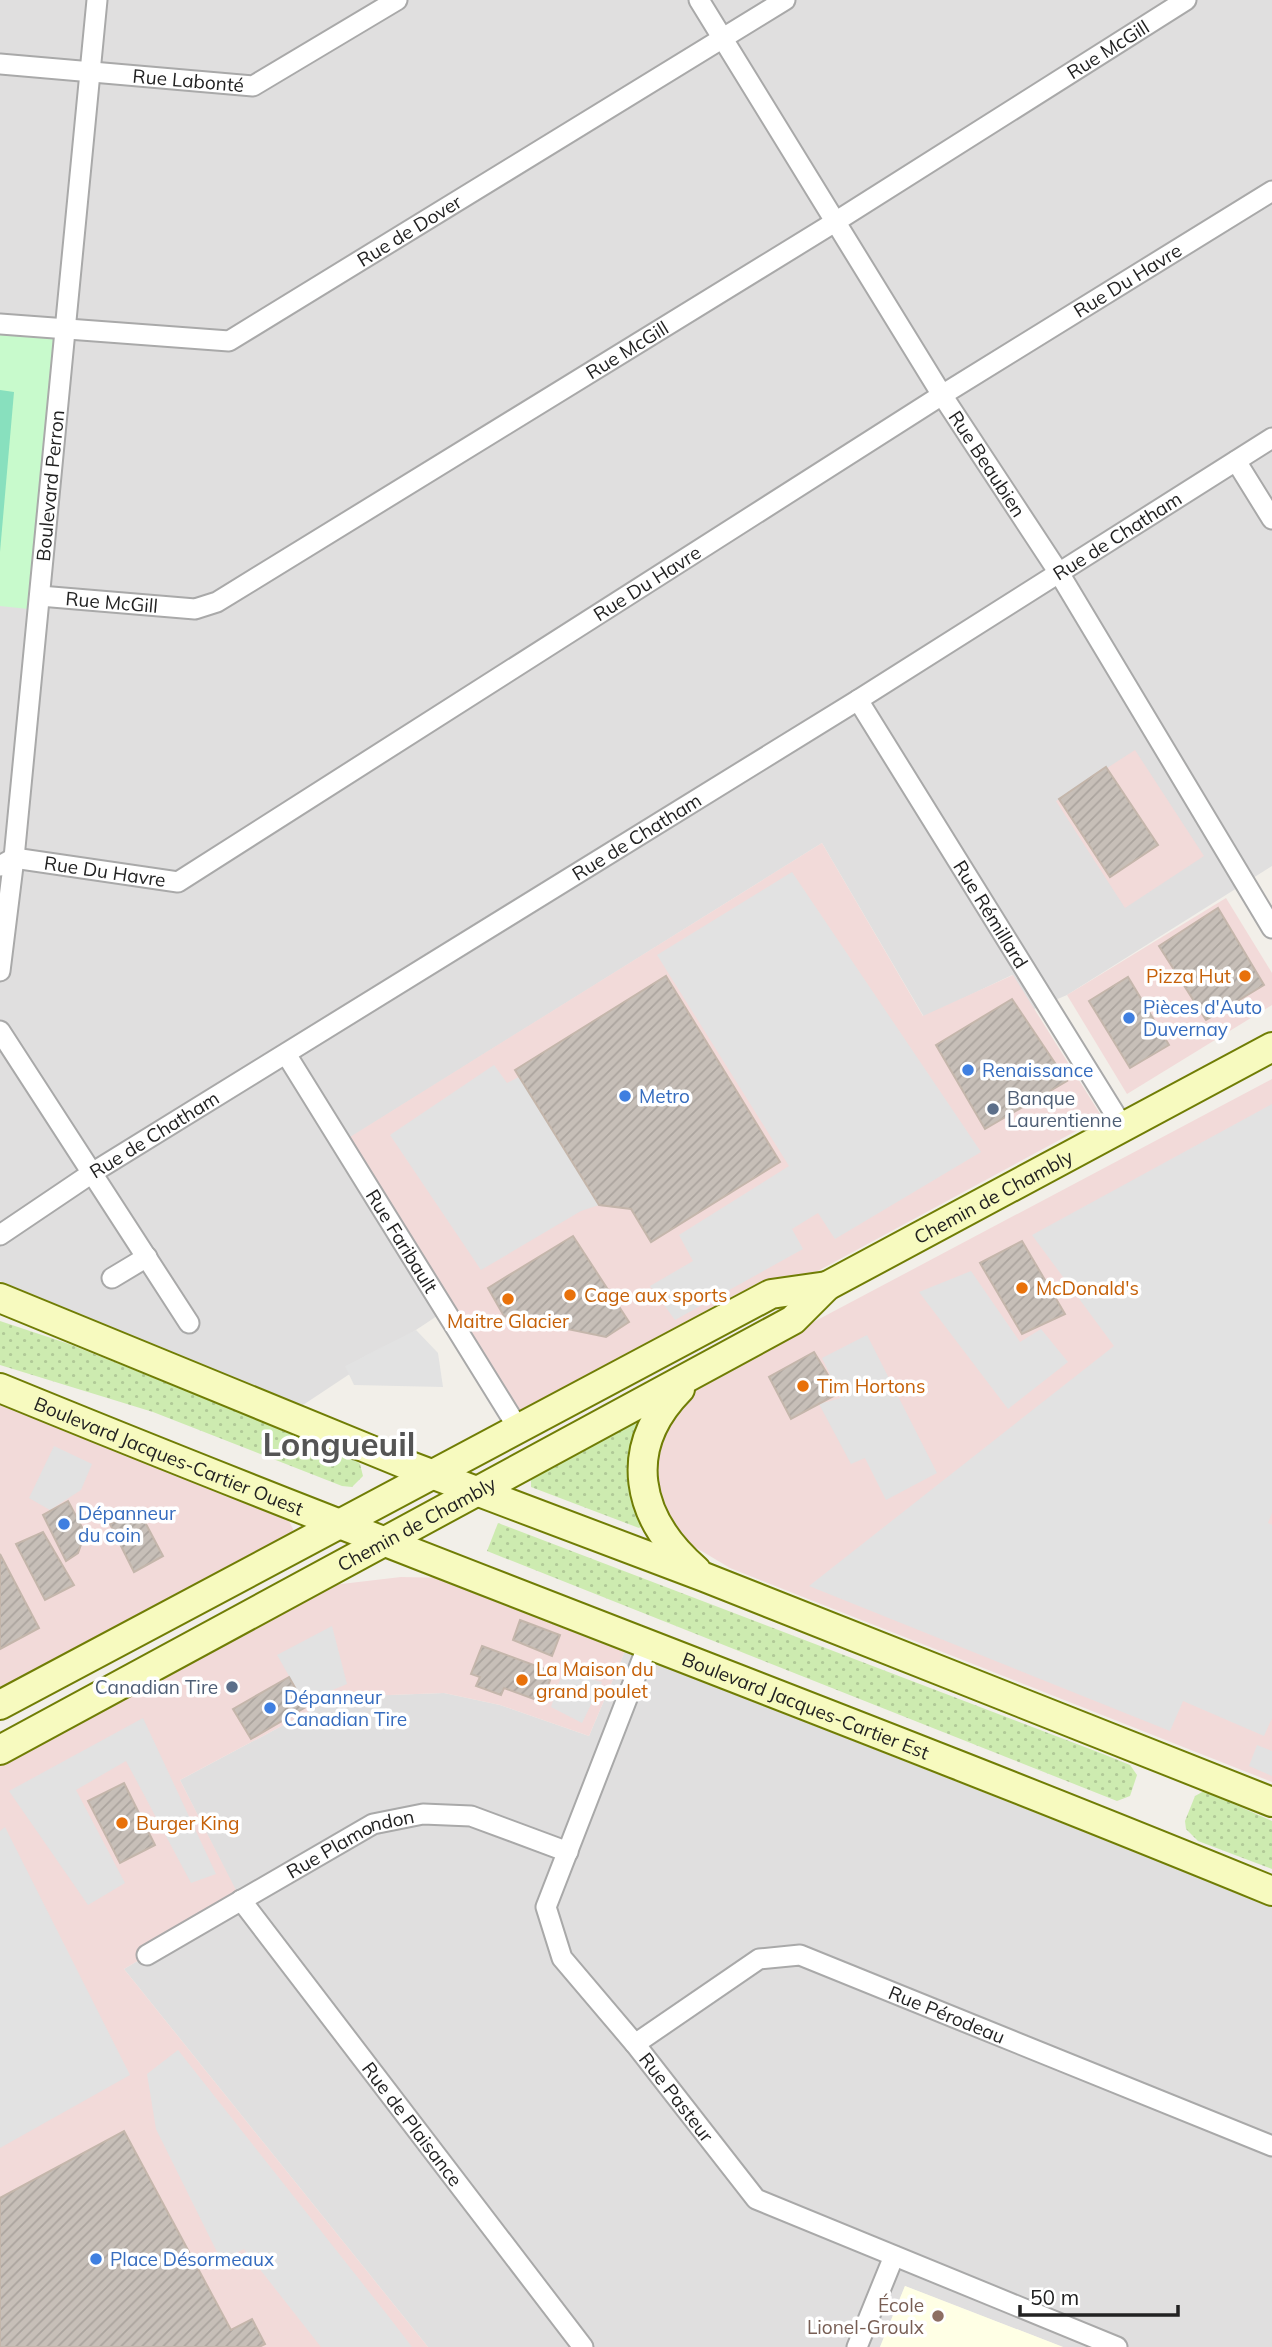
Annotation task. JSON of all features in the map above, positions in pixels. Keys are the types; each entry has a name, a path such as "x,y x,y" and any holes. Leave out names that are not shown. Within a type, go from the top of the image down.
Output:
{"main road":[{"name":"Chemin de Chambly","path":"0,1750 793,1320 827,1286 1272,1046"},
{"name":"Chemin de Chambly","path":"0,1705 771,1294 827,1286"},
{"path":"0,1298 432,1474 704,1577 1272,1802"},
{"path":"694,1374 660,1409 645,1440 642,1475 649,1514 677,1554 704,1577"},
{"name":"Boulevard Jacques-Cartier Ouest","path":"0,1388 338,1524"},
{"path":"279,1501 293,1529 289,1551"},
{"name":"Boulevard Jacques-Cartier Est","path":"338,1524 649,1642 1272,1891"}],"street":[{"name":"Boulevard Perron","path":"0,971 7,862 40,596 97,0"},
{"name":"Rue Labonté","path":"0,64 253,86 397,0"},
{"name":"Rue Beaubien","path":"699,0 942,394 1059,573 1272,928"},
{"name":"Rue de Dover","path":"0,324 65,331 229,341 785,0"},
{"name":"Rue McGill","path":"40,596 195,609 217,602 835,222 1186,0"},
{"name":"Rue Du Havre","path":"7,862 178,882 942,394 1272,191"},
{"name":"Rue de Chatham","path":"0,1235 92,1172 858,700 1272,438"},
{"path":"1236,461 1272,519"},
{"name":"Rue Rémillard","path":"858,700 1123,1127"},
{"path":"0,1031 189,1323"},
{"name":"Rue Faribault","path":"286,1054 518,1428"},
{"path":"112,1278 146,1257"},
{"name":"Rue Pasteur","path":"649,1642 546,1907 562,1958 635,2044 757,2199 1117,2347"},
{"name":"Rue Plamondon","path":"147,1955 373,1824 423,1814 471,1816 568,1853"},
{"name":"Rue de Plaisance","path":"241,1900 583,2347"},
{"name":"Rue Pérodeau","path":"635,2044 759,1958 800,1955 1272,2146"},
{"path":"857,2347 894,2256"}],"shaded area":[{"path":"0,0 1272,0 1272,866 1067,995 1034,1009 1012,975 924,1017 822,843 332,1149 437,1316 300,1407 0,1281"},
{"path":"1135,750 1204,856 1125,908 1056,801"},
{"path":"822,843 923,1016 1013,975 1102,1117 814,1273 766,1279 517,1412 350,1137"},
{"path":"792,872 981,1152 835,1239 818,1213 792,1229 803,1249 675,1320 650,1286 693,1261 679,1235 789,1166 657,955"},
{"path":"1226,898 1272,973 1272,1005 1127,1094 1067,995"},
{"path":"494,1065 507,1083 519,1077 599,1205 581,1211 481,1270 390,1135"},
{"path":"1272,1079 1272,1782 730,1568 683,1540 662,1513 652,1480 653,1445 689,1388"},
{"path":"1272,1104 1272,1513 1268,1523 1272,1525 1272,1718 1264,1736 1183,1701 1170,1731 809,1586 1114,1346 1032,1235"},
{"path":"971,1271 1020,1342 1041,1329 1068,1362 1008,1409 919,1292"},
{"path":"416,1330 438,1353 443,1387 354,1385 345,1366"},
{"path":"867,1335 937,1473 886,1500 865,1458 851,1464 819,1404 841,1398 822,1358"},
{"path":"0,1388 279,1501 293,1529 289,1551 0,1705"},
{"path":"54,1446 92,1464 81,1490 50,1510 29,1498"},
{"path":"401,1577 449,1578 625,1651 589,1736 500,1705 444,1693 336,1697 180,1780 241,1900 124,1969 428,2347 0,2347 0,1750 333,1585"},
{"path":"332,1626 347,1684 304,1702 277,1655"},
{"path":"625,1651 1272,1906 1272,2347 1063,2347 905,2286 880,2347 428,2347 124,1969 240,1900 180,1780 336,1697 444,1693 500,1705 589,1736"},
{"path":"563,1671 602,1682 582,1723 551,1707"},
{"path":"143,1718 216,1874 191,1883 126,1761 76,1790 125,1883 88,1905 9,1791"},
{"path":"1257,1745 1272,1751 1272,1776 1249,1766"},
{"path":"5,1827 130,2075 0,2148 0,1831"},
{"path":"178,2050 412,2347 321,2347 244,2249 221,2260 156,2129 147,2074"},
{"name":"École Lionel-Groulx","path":"905,2286 1063,2347 880,2347"}],"green space":[{"path":"0,324 65,331 38,610 0,606"},
{"path":"0,390 14,392 0,552"},
{"path":"0,1321 69,1344 350,1456 360,1464 363,1476 352,1487 342,1486 153,1412 0,1365"},
{"path":"647,1411 645,1524 639,1528 531,1487 531,1477"},
{"path":"498,1523 1130,1765 1137,1775 1130,1796 1117,1801 487,1551"},
{"path":"1204,1791 1272,1821 1272,1869 1198,1841 1186,1829 1185,1821 1195,1796"}],"building":[{"path":"1106,767 1158,845 1110,877 1059,799"},
{"path":"1218,908 1264,985 1206,1020 1159,946"},
{"path":"666,976 780,1162 651,1242 631,1209 599,1205 515,1070"},
{"path":"1128,977 1169,1045 1130,1068 1089,1001"},
{"path":"1012,999 1067,1081 985,1129 936,1045"},
{"path":"573,1236 629,1322 606,1337 504,1316 488,1288"},
{"path":"1022,1241 1065,1314 1022,1334 980,1263"},
{"path":"814,1352 839,1393 791,1419 769,1377"},
{"name":"Dépanneur du coin","path":"68,1501 85,1533 78,1553 66,1561 43,1515"},
{"path":"138,1509 163,1556 134,1572 110,1524"},
{"path":"43,1532 74,1585 45,1600 16,1544"},
{"path":"0,1554 39,1628 0,1649"},
{"path":"520,1620 560,1635 552,1656 513,1640"},
{"path":"482,1646 553,1672 542,1702 504,1688 501,1695 476,1686 480,1677 471,1674"},
{"name":"Dépanneur Canadian Tire","path":"289,1677 306,1707 251,1739 233,1709"},
{"name":"Burger King","path":"124,1783 155,1845 120,1863 88,1801"},
{"name":"Place Désormeaux","path":"124,2131 231,2330 252,2319 265,2344 259,2347 0,2347 0,2198"}],"place":[{"name":"Pizza Hut","path":"1245,976"},
{"name":"Pièces d'Auto Duvernay","path":"1129,1018"},
{"name":"Renaissance","path":"968,1070"},
{"name":"Metro","path":"625,1096"},
{"name":"Banque Laurentienne","path":"993,1109"},
{"name":"McDonald's","path":"1022,1288"},
{"name":"Cage aux sports","path":"570,1295"},
{"name":"Maitre Glacier","path":"508,1299"},
{"name":"Tim Hortons","path":"803,1386"},
{"name":"Dépanneur du coin","path":"64,1524"},
{"name":"La Maison du grand poulet","path":"522,1680"},
{"name":"Canadian Tire","path":"232,1687"},
{"name":"Dépanneur Canadian Tire","path":"270,1708"},
{"name":"Burger King","path":"122,1823"},
{"name":"Place Désormeaux","path":"96,2259"},
{"name":"École Lionel-Groulx","path":"938,2316"}],"district":[{"name":"Longueuil","path":"339,1444"}]}
